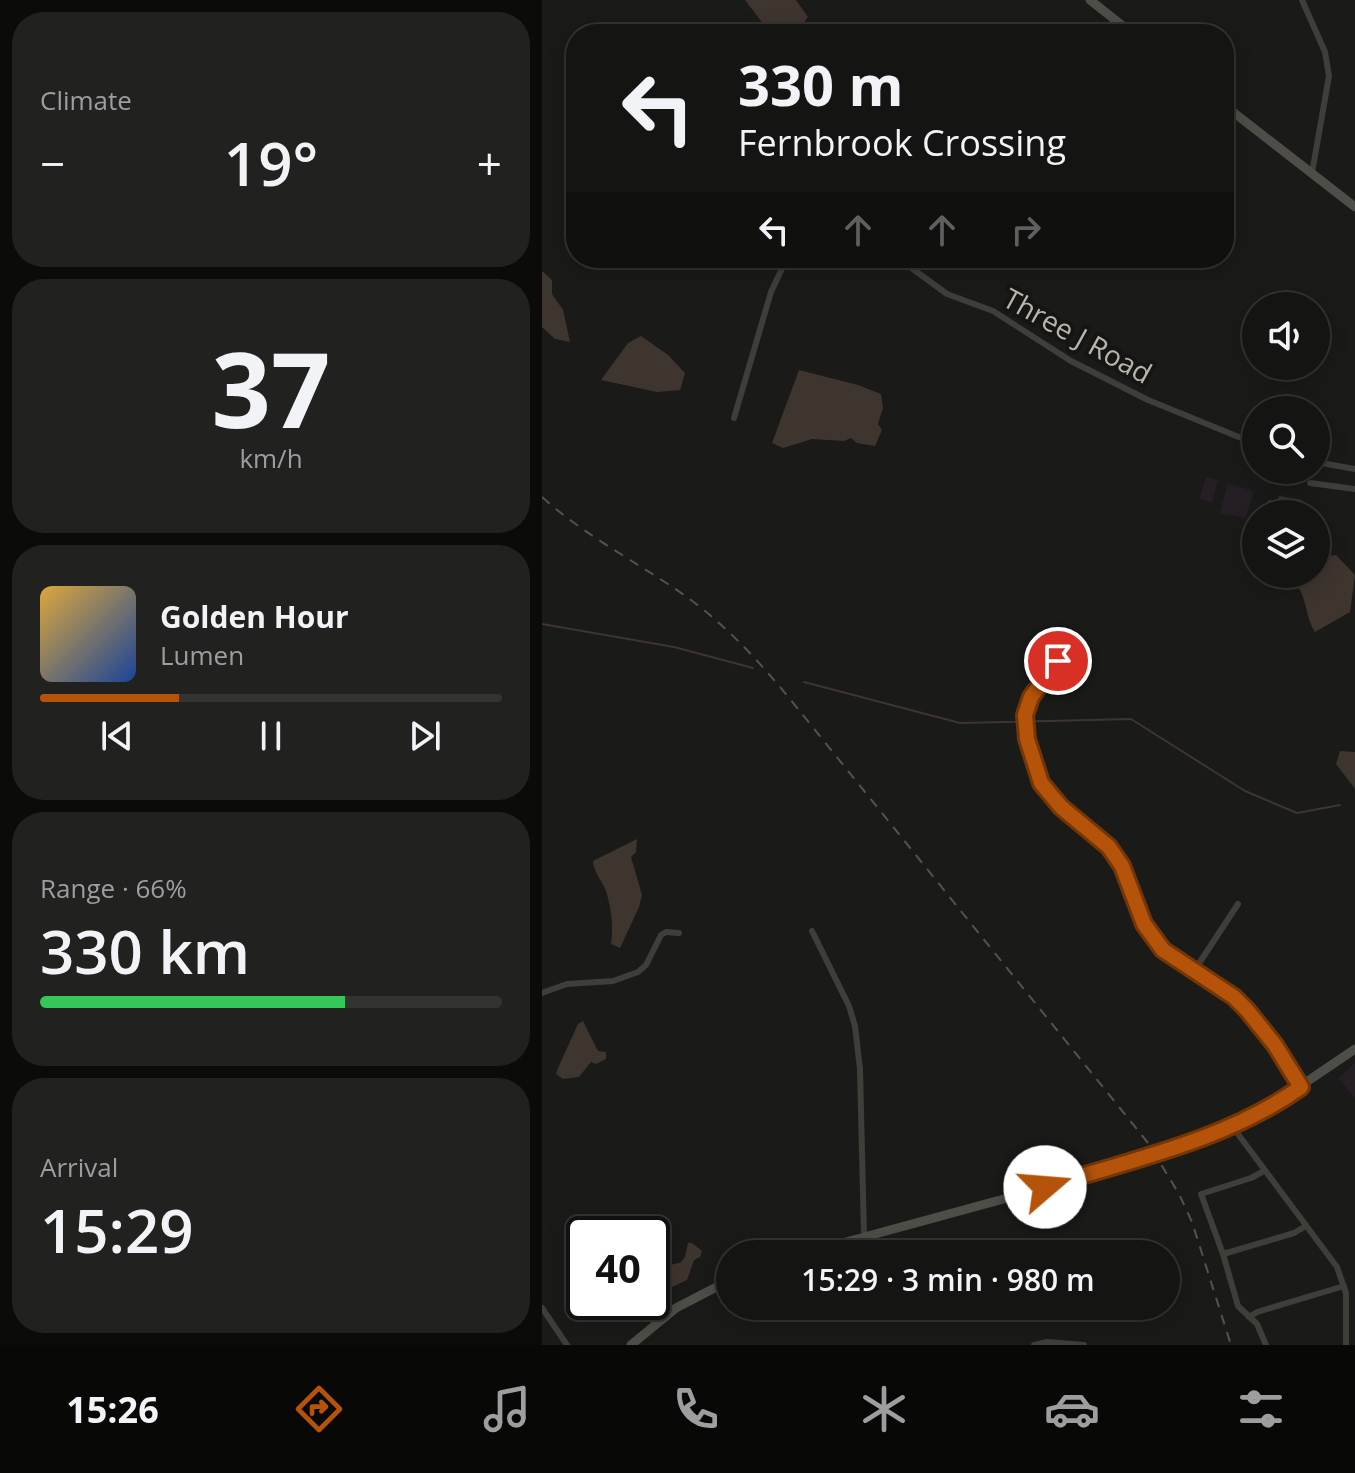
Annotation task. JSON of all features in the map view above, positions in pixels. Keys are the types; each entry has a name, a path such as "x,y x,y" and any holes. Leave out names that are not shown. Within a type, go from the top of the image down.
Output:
{"street":[{"path":"1090,0 1120,24"},
{"path":"1302,0 1325,52 1329,76 1312,173"},
{"path":"1234,113 1355,207"},
{"path":"734,418 771,292 782,268"},
{"name":"Three J Road","path":"912,268 947,294 993,311 1071,361 1148,400 1242,438"},
{"path":"1330,465 1355,469"},
{"path":"1318,484 1355,489"},
{"path":"1058,661 1031,697 1025,715 1027,739 1041,783 1061,807 1109,847 1122,866 1151,936 1163,950 1234,997 1247,1010 1275,1045 1301,1087"},
{"path":"1194,971 1238,904"},
{"path":"812,931 849,1006 855,1026 860,1069 864,1236"},
{"path":"542,993 567,984 613,981 638,972 646,965 661,935 666,932 679,933"},
{"path":"850,1240 1034,1190 1232,1126 1268,1108 1355,1049"},
{"path":"1232,1126 1337,1267 1344,1286 1346,1345"},
{"path":"1264,1171 1201,1194 1238,1306 1257,1324 1266,1345"},
{"path":"1223,1254 1294,1233 1306,1226"},
{"path":"1249,1317 1344,1286"},
{"path":"631,1345 676,1308 716,1287"},
{"path":"542,1308 567,1345"},
{"path":"1034,1345 1047,1342 1084,1345"}],"shaded area":[{"path":"745,0 796,0 808,17 803,24 763,24"},
{"path":"542,271 552,280 552,294 563,310 570,342 555,339 542,327"},
{"path":"641,336 668,355 685,373 680,390 657,392 601,380 628,343"},
{"path":"799,370 881,394 883,408 878,424 882,430 875,446 857,443 851,438 844,441 812,439 783,448 772,443"},
{"path":"1206,477 1218,480 1212,503 1199,499"},
{"path":"1227,485 1251,490 1253,494 1251,500 1242,500 1242,517 1220,513"},
{"path":"1279,496 1302,500 1278,500"},
{"path":"1336,555 1355,575 1350,612 1315,632 1299,588 1330,588 1330,556"},
{"path":"1340,751 1355,752 1355,789 1336,764"},
{"path":"637,839 636,852 631,857 642,895 620,948 611,944 609,904 593,861"},
{"path":"583,1021 598,1051 606,1052 606,1059 596,1064 591,1062 579,1077 563,1079 556,1074 558,1068 578,1024"},
{"path":"1355,1063 1355,1098 1338,1078"},
{"path":"688,1243 702,1251 700,1257 694,1260 687,1280 670,1288 670,1266 680,1263 685,1257"}],"waterway":[{"path":"542,624 674,647 753,668"},
{"path":"804,682 960,723 1131,719 1245,791 1297,813 1340,805"}],"railway":[{"path":"542,497 593,536 699,606 740,643 790,699 1148,1143 1192,1222 1231,1345"}],"route":[{"path":"1045,1187 1232,1126 1301,1087 1275,1045 1247,1010 1234,997 1163,950 1151,936 1122,866 1109,847 1061,807 1041,783 1027,739 1025,715 1031,697 1058,661"}]}
